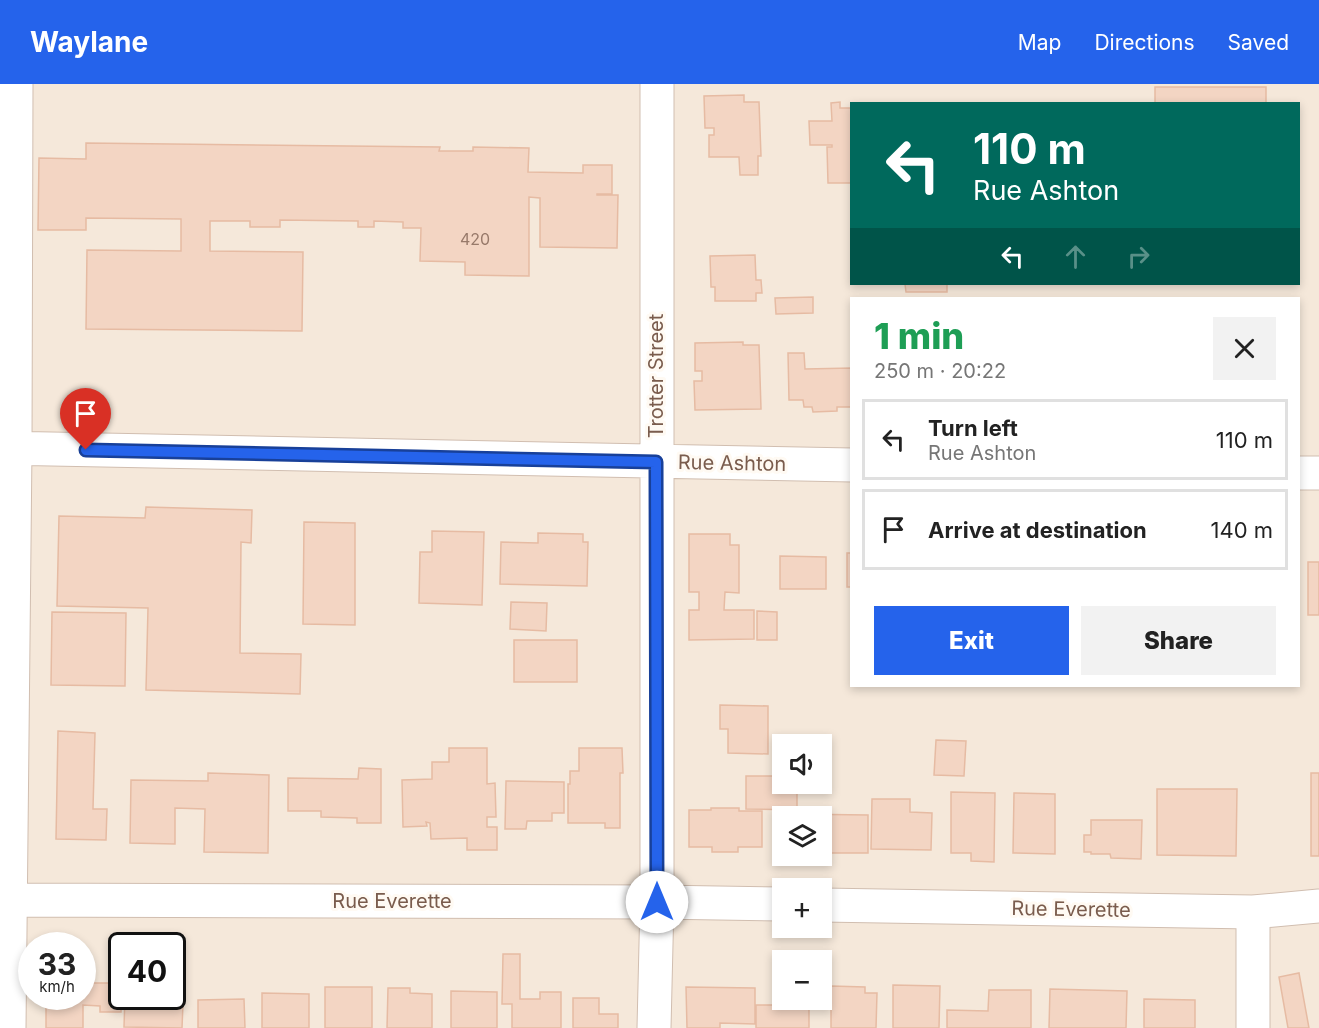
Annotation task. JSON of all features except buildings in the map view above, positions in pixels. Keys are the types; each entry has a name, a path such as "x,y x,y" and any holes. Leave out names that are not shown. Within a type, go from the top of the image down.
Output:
{"street":[{"path":"9,1028 6,900 8,448 16,84"},
{"name":"Trotter Street","path":"654,1028 657,902 657,84"},
{"name":"Rue Ashton","path":"8,448 850,465"},
{"path":"1300,473 1319,473"},
{"name":"Rue Everette","path":"6,900 772,904"},
{"name":"Rue Everette","path":"832,905 1253,912 1319,906"},
{"path":"1253,912 1253,1028"}],"shaded area":[{"path":"0,84 1319,84 1319,1028 0,1028"}],"route":[{"path":"86,450 656,462 657,902"}]}
